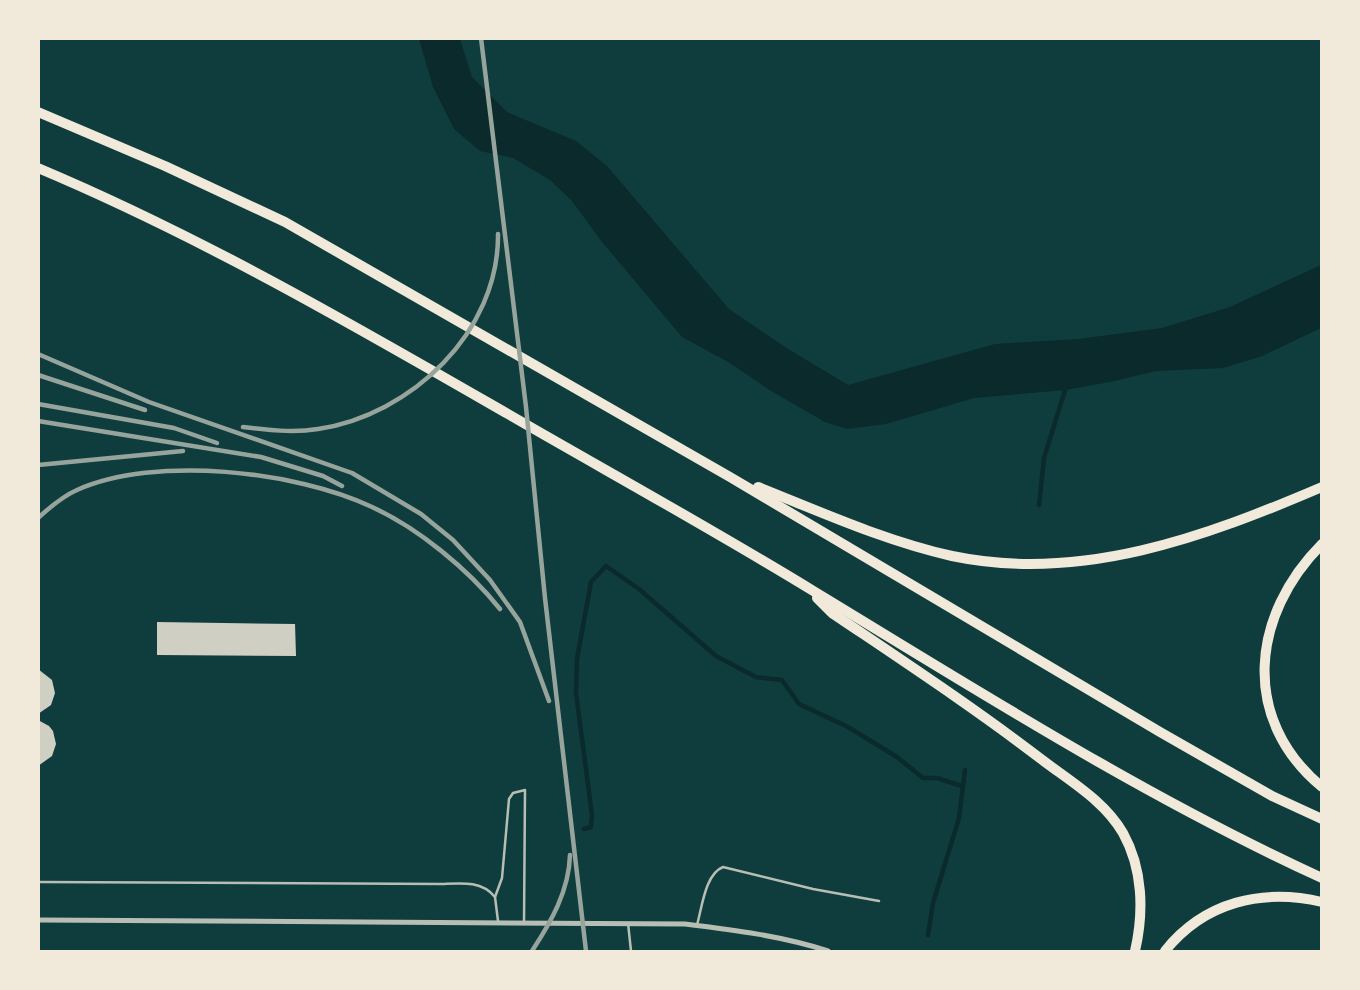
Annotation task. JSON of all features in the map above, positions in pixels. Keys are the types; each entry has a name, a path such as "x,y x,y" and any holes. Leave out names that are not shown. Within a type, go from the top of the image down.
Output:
{"highway":[{"path":"38,112 165,166 285,222 730,477 1160,732 1272,796 1321,819"},
{"path":"38,168 143,215 223,255 374,337 806,586 1013,713 1141,786 1261,850 1321,878"},
{"path":"730,477 895,540 954,556 1010,563 1076,562 1135,553 1189,538 1321,487"},
{"path":"1321,544 1288,583 1272,618 1265,651 1265,690 1273,721 1287,752 1321,787"},
{"path":"806,586 832,613 1003,730 1104,807 1122,832 1138,875 1140,913 1135,951"},
{"path":"1165,951 1196,920 1224,905 1260,898 1321,902"}],"street":[{"path":"38,920 697,925 740,930 800,942 828,951"}],"lane":[{"path":"498,925 495,897 502,878 509,799 513,793 525,790 524,924"},
{"path":"697,925 711,877 716,869 723,867 813,889 879,901"},
{"path":"38,882 469,883 489,890 495,897"},
{"path":"628,923 631,951"}],"water":[{"path":"419,39 460,39 472,77 507,112 576,141 607,166 729,309 848,385 995,344 1078,339 1162,328 1230,307 1321,265 1321,328 1262,356 1223,368 1156,371 1066,390 974,398 886,424 847,429 825,422 771,391 730,363 682,337 602,242 572,201 550,180 513,158 480,151 454,129 433,87"}],"building":[{"path":"157,622 295,624 296,656 157,655"},
{"path":"38,669 52,680 55,693 51,705 38,714"},
{"path":"38,720 53,731 56,744 52,756 38,766"}],"waterway":[{"path":"1039,505 1044,458 1066,387"},
{"path":"584,829 591,827 592,815 576,693 577,659 591,582 606,566 639,589 716,656 756,677 782,680 799,704 848,727 897,757 923,778 937,778 962,786"},
{"path":"928,935 933,903 959,818 965,770"}],"railway":[{"path":"481,38 526,407 586,951"},
{"path":"243,427 290,431 318,429 352,421 386,406 416,387 443,363 466,335 483,304 494,270 498,234"},
{"path":"38,354 149,402 352,473 421,514 453,540 490,580 520,622 549,701"},
{"path":"38,375 145,410"},
{"path":"38,404 174,428 217,443"},
{"path":"38,421 261,457 323,476 342,486"},
{"path":"38,465 183,451"},
{"path":"38,518 77,490 109,479 145,473 225,472 305,484 341,494 407,526 458,565 500,609"},
{"path":"532,951 563,894 570,855"}]}
